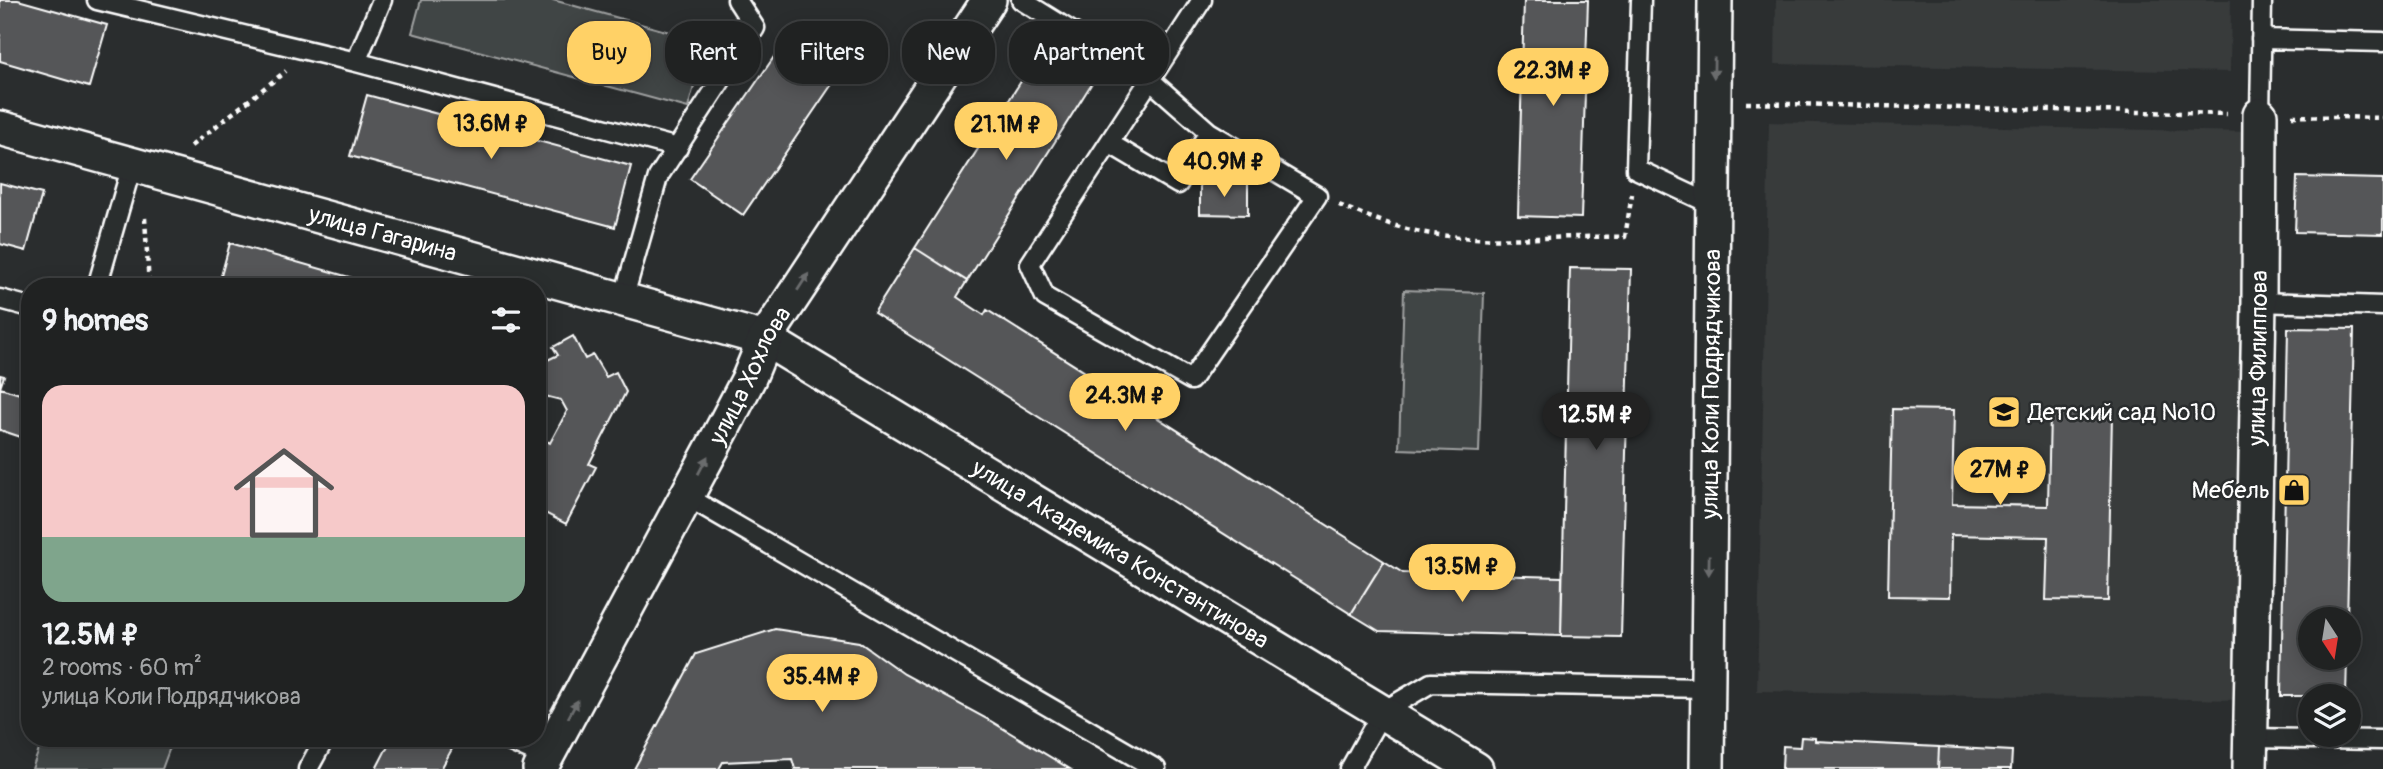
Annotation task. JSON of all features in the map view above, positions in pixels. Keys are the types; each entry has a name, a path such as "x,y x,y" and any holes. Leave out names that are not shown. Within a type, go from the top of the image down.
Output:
{"street":[{"name":"улица Хохлова","path":"544,766 744,388 765,339 989,0"},
{"name":"улица Коли Подрядчикова","path":"1707,769 1715,0"},
{"name":"улица Филиппова","path":"2251,753 2260,115"},
{"name":"улица Гагарина","path":"0,128 543,278"},
{"name":"улица Гагарина","path":"546,279 765,339"},
{"name":"улица Академика Константинова","path":"765,339 1476,769"}],"lane":[{"path":"97,0 356,62 678,148"},
{"path":"356,62 382,0"},
{"path":"623,300 658,177 755,28 737,0"},
{"path":"1021,0 1055,21"},
{"path":"1169,51 1202,0"},
{"path":"1641,0 1636,169 1713,205"},
{"path":"2260,115 2262,0"},
{"path":"2261,39 2383,42"},
{"path":"1147,84 1030,264 1045,297 1191,380 1317,197 1209,132 1155,84"},
{"path":"1109,143 1178,184 1209,132"},
{"path":"100,278 132,165"},
{"path":"0,299 21,305"},
{"path":"2259,302 2383,306"},
{"path":"686,496 1156,769"},
{"path":"1350,769 1382,712 1430,683 1708,688"},
{"path":"2251,753 2383,740"},
{"path":"308,769 319,747"},
{"path":"516,747 544,766"}],"path":[{"path":"187,149 312,52"},
{"path":"1713,102 2383,118"},
{"path":"1317,197 1384,222 1424,233 1471,238 1625,237 1636,169"},
{"path":"145,206 149,278"}],"shaded area":[{"path":"421,0 553,0 630,21 567,21 567,75 412,33"},
{"path":"1776,0 2231,0 2230,72 1775,64"},
{"path":"651,27 665,31 665,84 695,84 688,108 600,84 651,84"},
{"name":"Детский сад №10","path":"1769,122 2250,132 2239,700 1757,691"},
{"path":"1404,290 1484,293 1479,452 1399,449"},
{"path":"40,747 170,747 162,769 32,769"}],"building":[{"path":"0,0 18,0 107,25 89,87 0,61"},
{"path":"1524,0 1588,0 1581,218 1518,216"},
{"path":"775,55 775,84 832,84 743,215 690,179 755,84 761,84 761,76"},
{"path":"1019,84 1091,84 967,281 915,248"},
{"path":"367,95 631,166 615,227 350,156"},
{"path":"2297,177 2383,179 2383,234 2295,232"},
{"path":"0,183 42,194 26,251 0,244"},
{"path":"1200,183 1248,183 1248,215 1200,214"},
{"path":"230,243 352,278 220,278"},
{"path":"915,248 967,281 957,297 984,315 987,310 1384,561 1351,614 874,313"},
{"path":"1570,268 1631,269 1621,637 1561,636"},
{"path":"2288,328 2354,329 2347,607 2298,607 2298,670 2347,670 2346,684 2298,684 2298,696 2281,696"},
{"path":"573,336 585,359 593,355 606,377 616,372 626,392 589,464 596,467 566,524 546,514 546,441 550,443 567,411 561,400 546,396 546,361 558,355 553,347"},
{"path":"0,388 21,394 21,437 0,430"},
{"path":"1892,409 1954,410 1952,504 2048,506 2050,412 2112,414 2108,601 2046,600 2048,537 1951,535 1950,597 1888,596"},
{"path":"1384,561 1403,573 1562,577 1561,636 1379,631 1351,614"},
{"path":"775,629 859,642 904,674 989,720 1070,769 795,769 792,759 723,762 719,769 634,769 696,654"},
{"path":"1801,737 1815,738 1815,741 1939,747 1938,769 1782,769 1783,746 1800,747"},
{"path":"387,747 453,747 441,769 376,769"},
{"path":"1939,747 2012,751 2011,769 1938,769"}],"place":[{"name":"Детский сад №10","path":"2004,412"},
{"name":"Мебель","path":"2294,490"}]}
